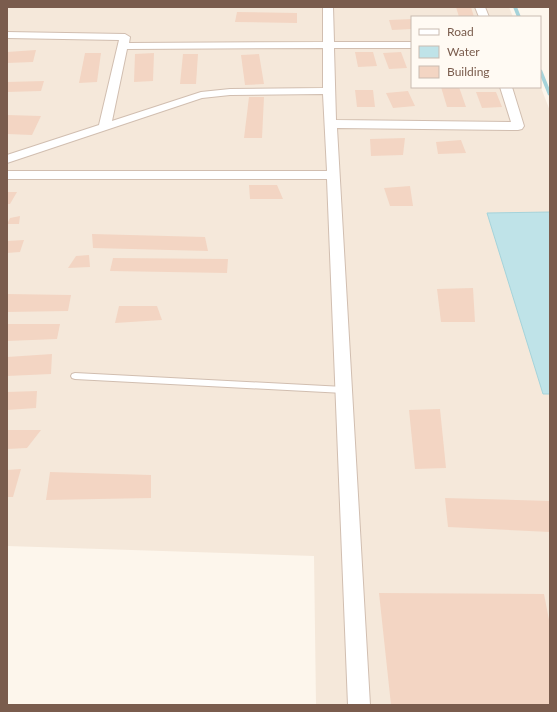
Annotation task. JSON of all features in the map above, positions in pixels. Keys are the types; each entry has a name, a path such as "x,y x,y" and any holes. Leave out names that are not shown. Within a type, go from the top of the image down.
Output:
{"street":[{"path":"328,7 329,91 359,705"},
{"path":"7,35 125,37 104,128"},
{"path":"122,46 411,45"},
{"path":"331,124 518,126 506,88"},
{"path":"7,159 201,95 230,92 329,91"},
{"path":"7,175 334,175"}],"lane":[{"path":"75,376 344,390"}],"shaded area":[{"path":"7,7 509,7 513,16 411,16 411,88 541,88 550,111 550,705 316,705 314,556 7,546"}],"water":[{"path":"550,212 550,394 543,394 487,213"}],"building":[{"path":"456,7 471,7 474,16 459,16"},
{"path":"237,12 297,13 297,23 235,22"},
{"path":"411,19 411,29 392,30 389,20"},
{"path":"36,50 33,62 7,63 7,52"},
{"path":"355,52 373,52 377,66 358,67"},
{"path":"401,52 407,68 389,69 383,53"},
{"path":"85,53 101,53 97,82 79,83"},
{"path":"154,53 153,81 134,82 135,54"},
{"path":"183,54 198,54 196,84 180,84"},
{"path":"259,54 264,84 245,85 241,55"},
{"path":"44,81 41,91 7,92 7,82"},
{"path":"441,88 459,88 466,107 447,107"},
{"path":"355,90 373,90 375,107 357,107"},
{"path":"408,91 415,106 393,108 386,93"},
{"path":"476,92 496,92 502,107 482,108"},
{"path":"249,97 264,97 262,138 244,138"},
{"path":"7,115 41,116 32,135 7,134"},
{"path":"405,138 403,155 371,156 370,139"},
{"path":"461,140 466,153 438,154 436,142"},
{"path":"249,185 277,185 283,199 250,199"},
{"path":"410,186 413,206 390,206 384,188"},
{"path":"7,192 17,192 10,204 7,204"},
{"path":"20,216 19,224 7,224 10,218"},
{"path":"92,234 205,237 208,251 93,248"},
{"path":"24,240 20,252 7,253 7,241"},
{"path":"89,255 90,267 68,268 76,256"},
{"path":"113,258 228,259 227,273 110,271"},
{"path":"473,288 475,322 441,322 437,289"},
{"path":"7,294 71,295 68,311 7,312"},
{"path":"119,306 157,306 162,320 115,323"},
{"path":"7,324 60,324 57,339 7,341"},
{"path":"52,354 51,374 7,376 7,357"},
{"path":"37,391 36,408 7,410 7,392"},
{"path":"440,409 446,468 415,469 409,410"},
{"path":"7,430 41,430 27,448 7,449"},
{"path":"21,469 13,497 7,497 7,470"},
{"path":"50,472 151,475 151,498 46,500"},
{"path":"445,498 550,501 550,532 448,527"},
{"path":"379,593 544,594 550,625 550,705 391,705"}],"waterway":[{"path":"515,7 519,16"},
{"path":"541,72 550,95"}]}
